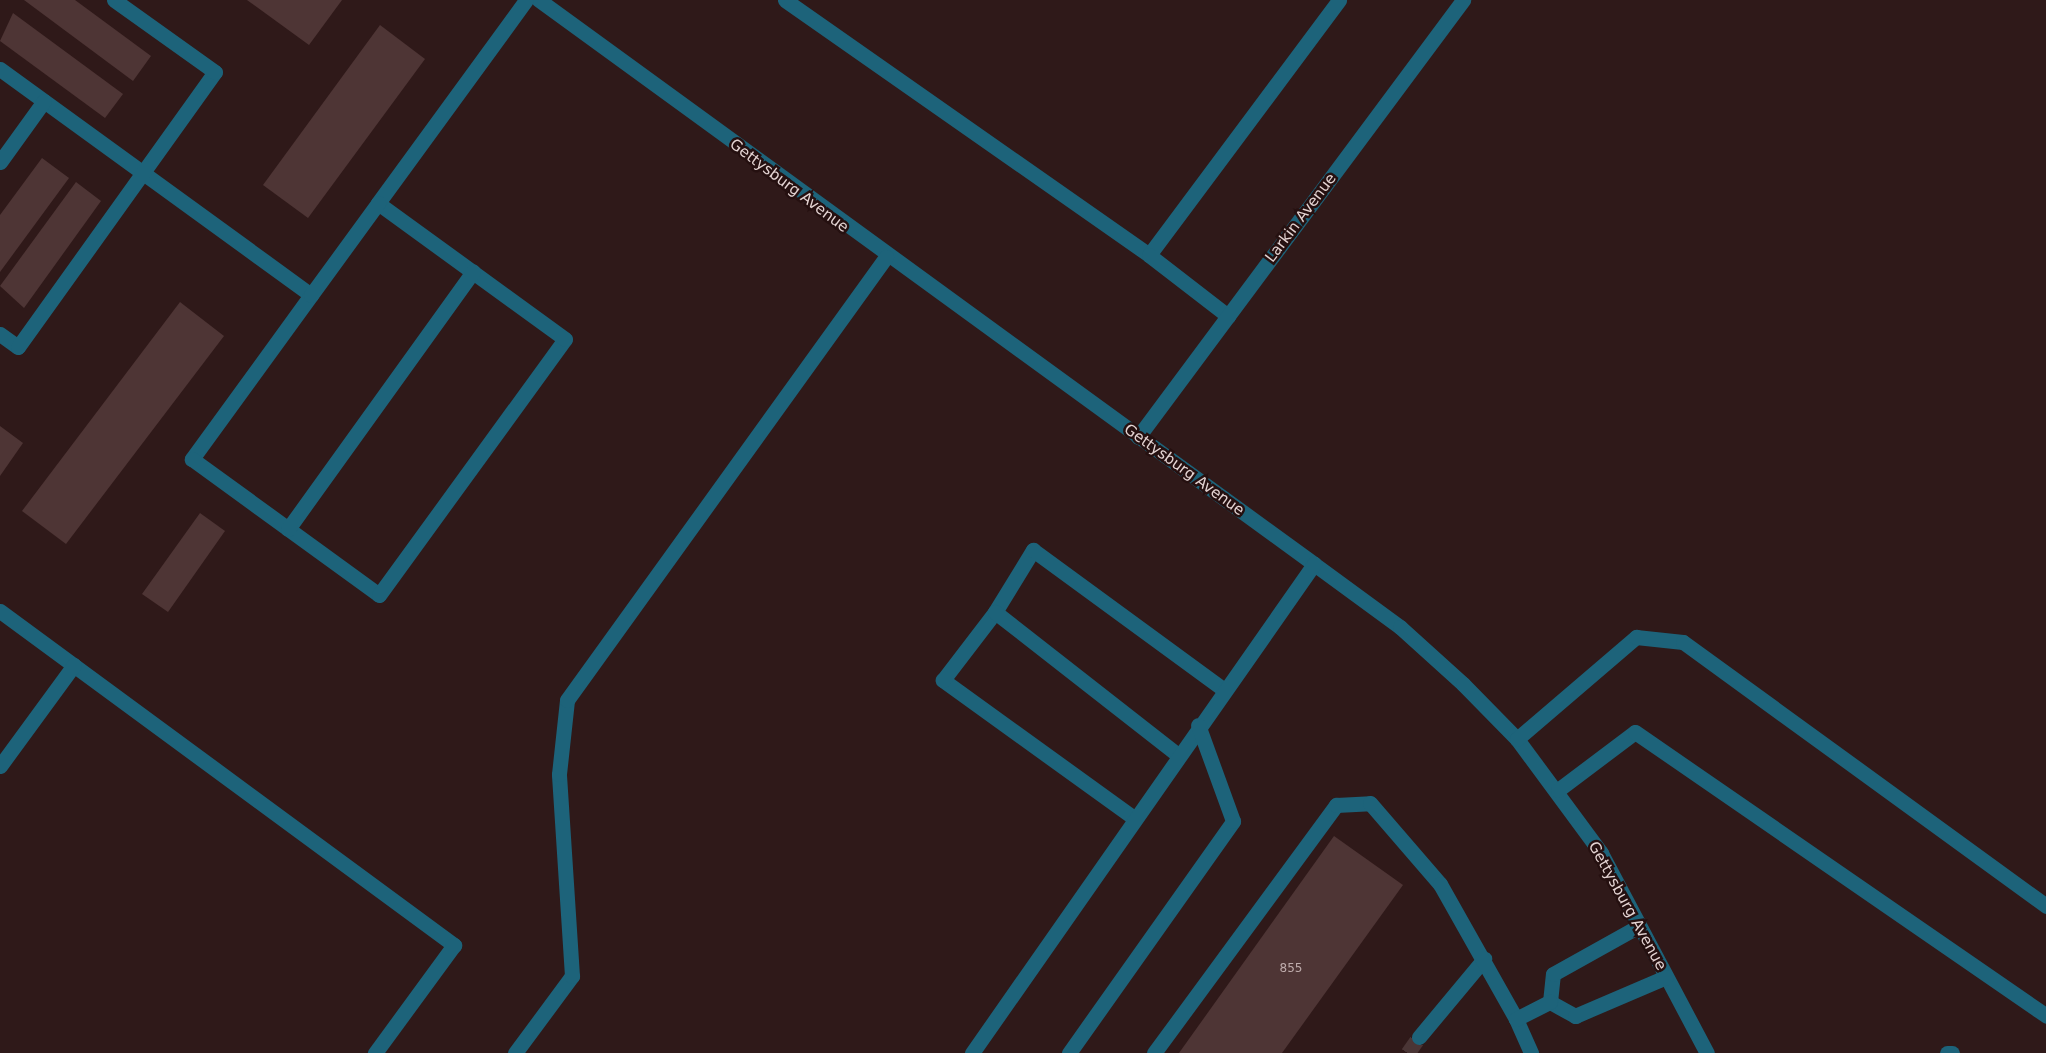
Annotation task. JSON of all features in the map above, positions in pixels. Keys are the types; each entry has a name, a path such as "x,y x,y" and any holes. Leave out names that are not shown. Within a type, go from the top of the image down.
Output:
{"street":[{"path":"0,334 18,347 215,72 114,0"},
{"path":"378,203 565,339 379,595 192,459 311,295 378,203 526,0"},
{"name":"Gettysburg Avenue","path":"539,0 886,258 1400,627 1517,739 1558,790 1601,853 1707,1053"},
{"path":"785,0 1149,255 1228,316"},
{"path":"1149,255 1339,0"},
{"name":"Larkin Avenue","path":"1138,437 1463,0"},
{"path":"0,69 311,295"},
{"path":"0,162 44,101"},
{"path":"514,1053 572,976 559,774 567,700 886,258"},
{"path":"288,529 472,272"},
{"path":"1134,818 943,680 995,612 1033,550 1223,689"},
{"path":"972,1053 1223,689 1314,564"},
{"path":"0,611 454,945 375,1053"},
{"path":"995,612 1178,755"},
{"path":"1517,739 1636,637 1683,642 2046,906"},
{"path":"0,766 74,665"},
{"path":"1069,1053 1233,821 1198,725"},
{"path":"1558,790 1635,732 2046,1016"},
{"path":"1154,1053 1336,805 1370,803 1440,884 1484,959 1531,1053"},
{"path":"1550,1002 1553,974 1639,926"},
{"path":"1419,1038 1484,959"},
{"path":"1550,1002 1575,1016 1666,977"},
{"path":"1516,1019 1550,1002"},
{"path":"1947,1053 1952,1053"}],"building":[{"path":"24,0 75,0 151,56 133,81"},
{"path":"247,0 342,0 309,45"},
{"path":"13,13 123,94 105,118 0,41"},
{"path":"380,25 425,59 308,218 263,185"},
{"path":"42,158 69,178 0,272 0,215"},
{"path":"76,182 101,201 24,308 0,286"},
{"path":"180,302 224,336 66,544 22,511"},
{"path":"0,426 23,443 0,476"},
{"path":"200,513 225,531 168,612 142,594"},
{"path":"1334,836 1403,885 1282,1053 1179,1053"}],"tunnel":[{"path":"1408,1053 1419,1037"}]}
